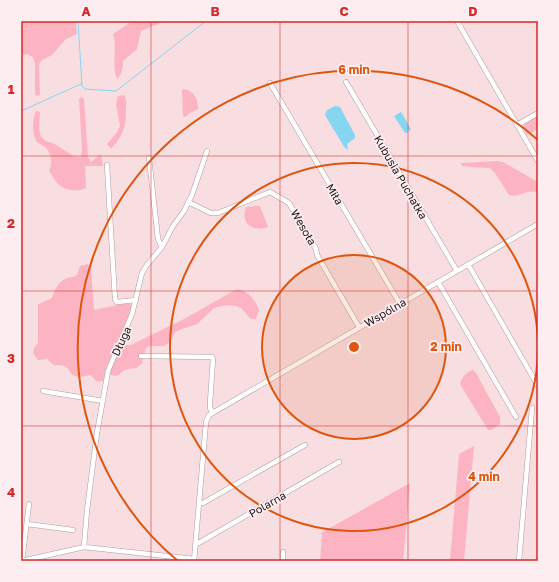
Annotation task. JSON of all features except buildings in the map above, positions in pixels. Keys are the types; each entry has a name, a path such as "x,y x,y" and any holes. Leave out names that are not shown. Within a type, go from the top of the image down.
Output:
{"street":[{"path":"457,21 538,161"},
{"name":"Kubusia Puchatka","path":"346,82 456,271"},
{"name":"Miła","path":"270,83 400,304"},
{"path":"517,125 538,113"},
{"name":"Długa","path":"84,547 87,510 97,433 108,371 127,328 136,300 142,273 162,247 188,202 207,151"},
{"path":"149,158 158,239 162,247"},
{"path":"107,165 115,299 117,302 136,300"},
{"name":"Wesoła","path":"188,202 211,212 218,213 270,192 289,203 359,328"},
{"name":"Wspólna","path":"212,412 538,224"},
{"path":"468,264 538,386"},
{"path":"438,282 516,417"},
{"path":"29,504 22,561 84,547 194,560 206,422 212,412 210,403 213,358 141,356"},
{"path":"43,391 103,401"},
{"path":"519,561 532,408"},
{"path":"199,503 203,503 305,445"},
{"name":"Polarna","path":"195,545 339,462"},
{"path":"27,524 73,530"},
{"path":"283,552 283,561"}],"shaded area":[{"path":"21,21 76,21 77,34 66,39 52,55 42,60 39,64 40,95 37,96 35,94 35,63 33,57 26,54 21,56"},
{"path":"132,21 162,21 141,31 137,49 123,61 121,73 117,79 115,74 115,45 113,34"},
{"path":"184,89 193,93 198,109 185,117 183,116 182,90"},
{"path":"124,95 126,98 125,125 119,139 111,149 107,144 120,126 116,104 118,96"},
{"path":"81,97 84,99 88,157 91,162 101,154 103,166 85,166 86,188 72,190 64,188 58,184 49,171 51,165 50,155 47,149 35,139 33,122 36,111 40,112 39,129 41,137 73,156 81,157 82,150 79,99"},
{"path":"538,116 538,129 527,135 523,127 524,125"},
{"path":"503,162 538,182 538,192 533,191 513,196 509,195 495,173 490,168 462,166 461,163"},
{"path":"260,206 268,227 257,228 246,222 246,207"},
{"path":"88,264 91,268 94,310 127,303 132,307 120,339 107,365 104,380 99,382 96,381 91,375 81,377 75,376 71,374 66,367 54,365 47,359 38,360 33,353 34,348 38,343 38,305 52,298 62,281 77,275 80,266"},
{"path":"237,289 251,296 256,303 259,310 256,319 251,319 241,308 236,306 227,305 214,308 197,324 177,331 173,335 171,342 164,346 149,346 146,348 142,363 137,368 125,370 119,375 114,376 109,374 122,343 131,345 184,319"},
{"path":"473,370 500,417 500,424 491,430 488,430 460,384 465,375"},
{"path":"474,446 464,561 450,561 459,454"},
{"path":"410,483 403,561 320,561 321,533"}],"water":[{"path":"335,106 340,107 355,135 355,138 347,144 348,149 346,149 343,145 325,115 327,110"},
{"path":"401,112 411,129 407,133 405,133 394,116"}],"waterway":[{"path":"78,21 82,86 85,89 116,91 206,21"},
{"path":"21,111 81,84"}]}
